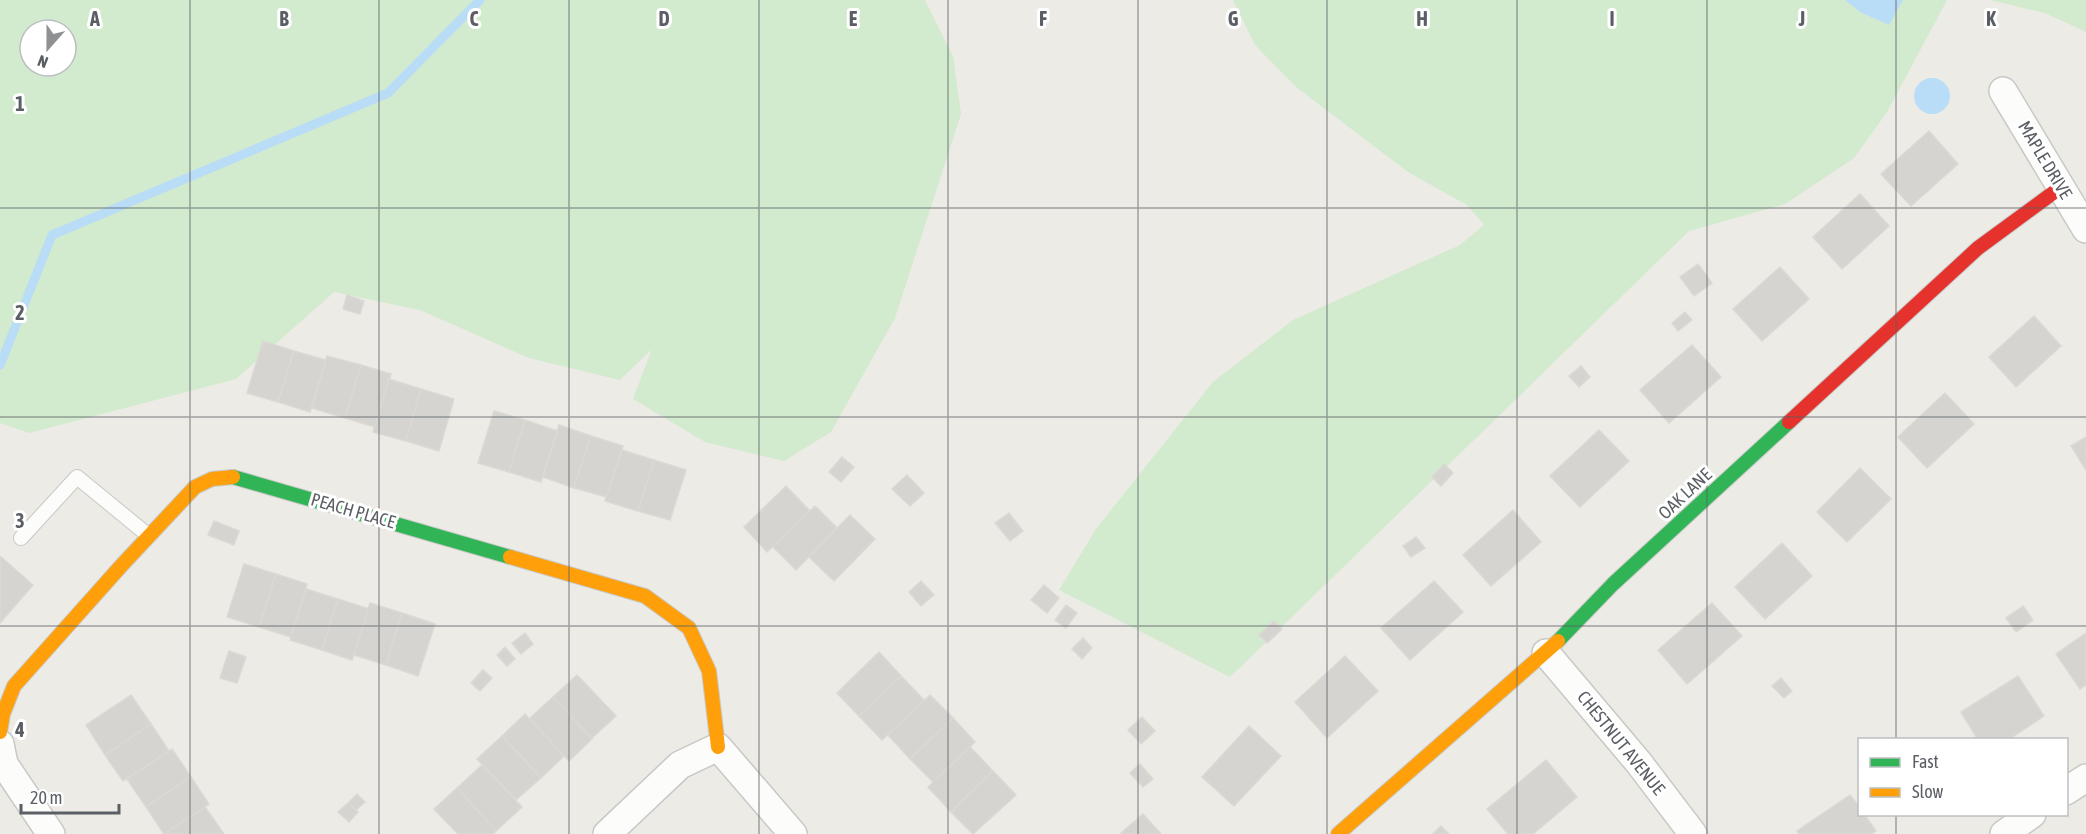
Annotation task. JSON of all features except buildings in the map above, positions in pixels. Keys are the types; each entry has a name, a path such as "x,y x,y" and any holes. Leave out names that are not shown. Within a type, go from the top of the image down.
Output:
{"street":[{"name":"MAPLE DRIVE","path":"2003,91 2086,229"},
{"name":"OAK LANE","path":"1338,834 1546,653 1613,584 1978,248 2061,187"},
{"name":"PEACH PLACE","path":"0,732 1,714 14,686 149,536 195,487 213,479 233,477 645,596 689,628 709,671 718,747"},
{"name":"CHESTNUT AVENUE","path":"1546,653 1639,763 1693,834"},
{"path":"0,744 4,764 51,834"},
{"path":"607,834 680,765 718,747 793,834"},
{"path":"2068,790 2086,778"},
{"path":"2004,834 2029,816"}],"lane":[{"path":"21,538 77,477 149,536"}],"green space":[{"path":"0,0 925,0 953,56 961,114 895,318 831,432 784,461 705,442 633,399 652,349 620,380 529,358 420,310 334,292 236,379 29,433 0,423"},
{"path":"1233,0 1845,0 1860,12 1889,24 1903,0 1947,0 1887,112 1854,158 1785,204 1689,231 1230,677 1059,590 1096,529 1213,382 1293,320 1460,245 1484,225 1467,205 1408,172 1296,87 1255,45"},
{"path":"1990,0 2086,0 2086,32 2045,13"}],"water":[{"path":"1845,0 1903,0 1889,25 1860,12"},
{"path":"1932,78 1945,83 1950,96 1945,109 1932,114 1919,109 1914,96 1919,83"}],"waterway":[{"path":"0,365 52,235 388,93 480,0"}],"traffic: fast":[{"path":"1558,641 1613,584 1789,422"},
{"path":"233,477 510,557"}],"traffic: slow":[{"path":"0,732 3,714 14,686 121,566 195,487 212,479 233,477"},
{"path":"510,557 645,596 689,628 709,671 718,747"},
{"path":"1338,834 1558,641"}],"traffic: jam":[{"path":"1789,422 1978,248 2061,187"}]}
